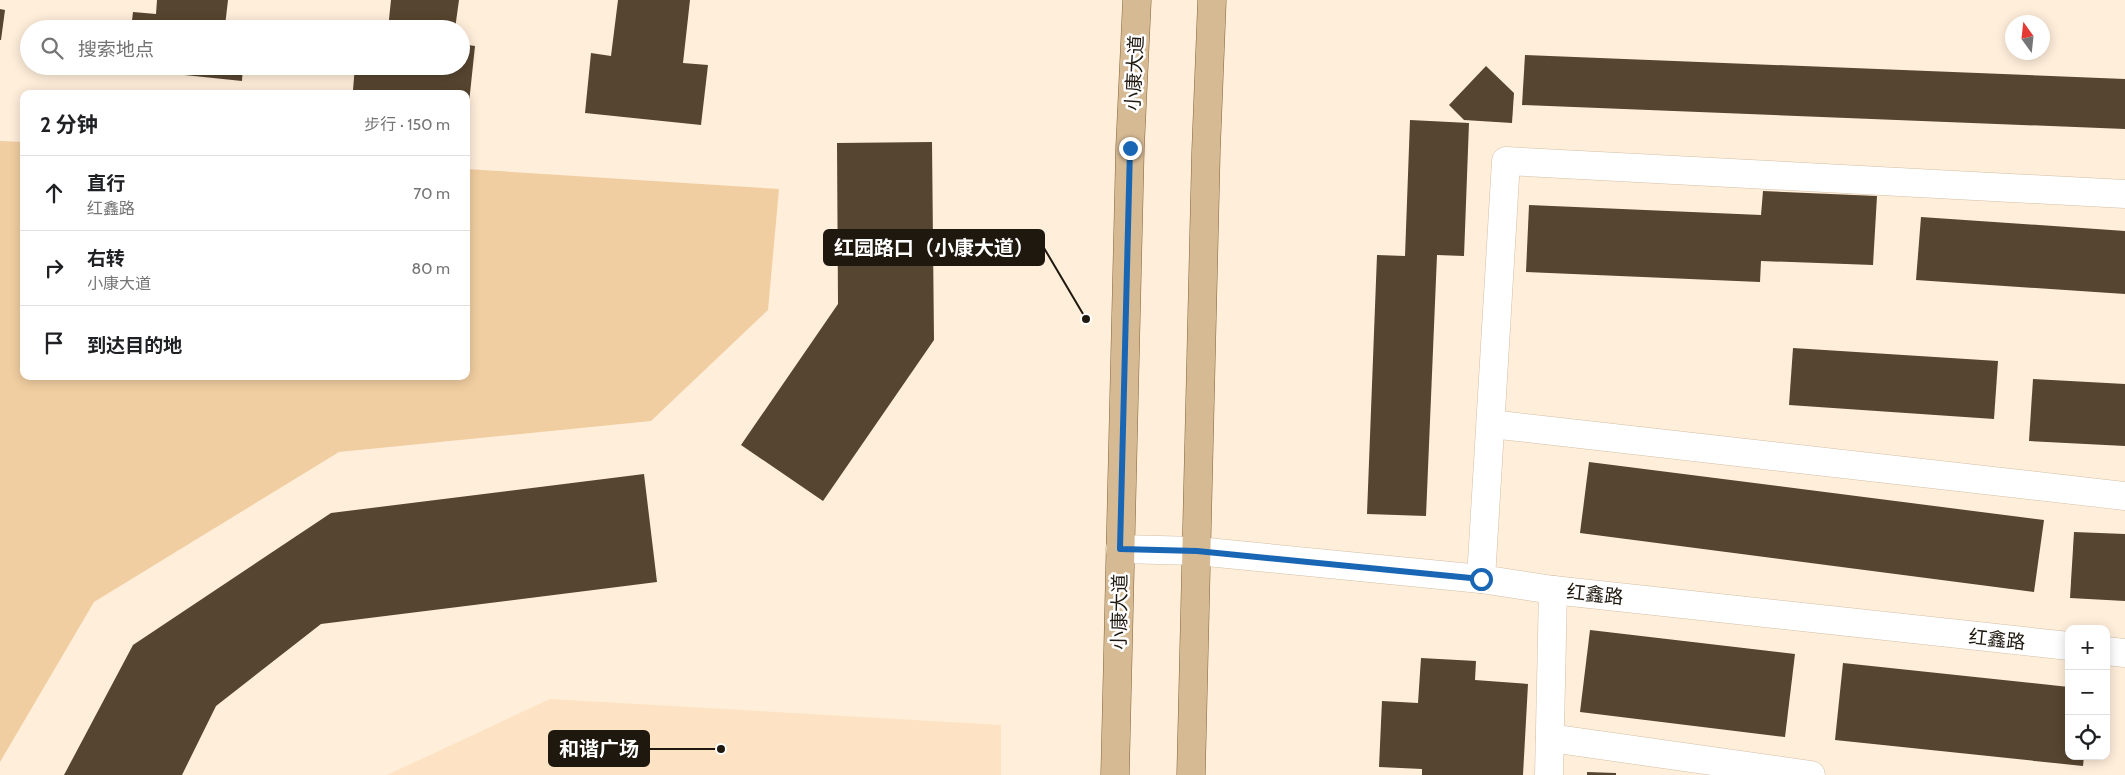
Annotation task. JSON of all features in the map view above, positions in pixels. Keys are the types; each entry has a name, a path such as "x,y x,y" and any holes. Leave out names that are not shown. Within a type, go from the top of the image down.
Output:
{"main road":[{"name":"小康大道","path":"1115,775 1130,148 1137,0"},
{"path":"1191,775 1206,150 1212,0"}],"street":[{"path":"1481,579 1506,161 2125,194"},
{"path":"1491,424 2125,496"},
{"name":"红鑫路","path":"1120,549 1197,551 1481,579 1553,590 2065,646"},
{"path":"1549,775 1553,590"},
{"path":"2110,651 2125,653"},
{"path":"1550,738 1811,775"}],"shaded area":[{"path":"0,141 20,142 20,380 470,380 470,169 779,189 768,310 651,421 339,452 94,602 0,762"},
{"path":"550,699 1001,725 1001,775 387,775"}],"building":[{"path":"157,0 228,0 226,20 132,20 133,12 156,14"},
{"path":"391,0 459,0 456,20 389,20"},
{"path":"618,0 690,0 683,63 708,65 701,125 585,113 591,53 611,56"},
{"path":"0,9 5,10 1,40 0,40"},
{"path":"470,45 475,46 470,94 470,90 353,90 354,75 470,75"},
{"path":"1525,55 2125,79 2125,129 1522,105"},
{"path":"1486,66 1514,93 1512,123 1464,120 1449,105"},
{"path":"184,75 242,75 242,81"},
{"path":"1410,120 1469,123 1464,256 1437,255 1426,516 1367,514 1377,255 1405,256"},
{"path":"932,142 934,340 823,501 741,445 838,304 837,143"},
{"path":"1763,191 1877,196 1873,265 1761,261 1760,282 1526,272 1529,205 1761,215"},
{"path":"1921,217 2125,231 2125,294 1916,280"},
{"path":"1793,348 1998,361 1994,419 1789,405"},
{"path":"2033,379 2125,384 2125,446 2029,441"},
{"path":"1589,462 2044,520 2034,592 1580,533"},
{"path":"644,474 657,582 321,624 216,706 182,775 64,775 133,645 331,513"},
{"path":"2074,532 2125,534 2125,601 2070,598"},
{"path":"1590,630 1795,654 1785,737 1580,712"},
{"path":"1421,658 1476,661 1475,680 1528,684 1523,775 1422,775 1422,769 1379,767 1382,701 1418,703"},
{"path":"1843,663 2065,687 2065,760 2084,760 2083,766 1835,740"},
{"path":"1587,772 1616,773 1616,775 1587,775"}],"place":[{"name":"红园路口（小康大道）","path":"1086,319"},
{"name":"和谐广场","path":"721,749"}],"route":[{"path":"1130,148 1120,549 1197,551 1481,579"}]}
